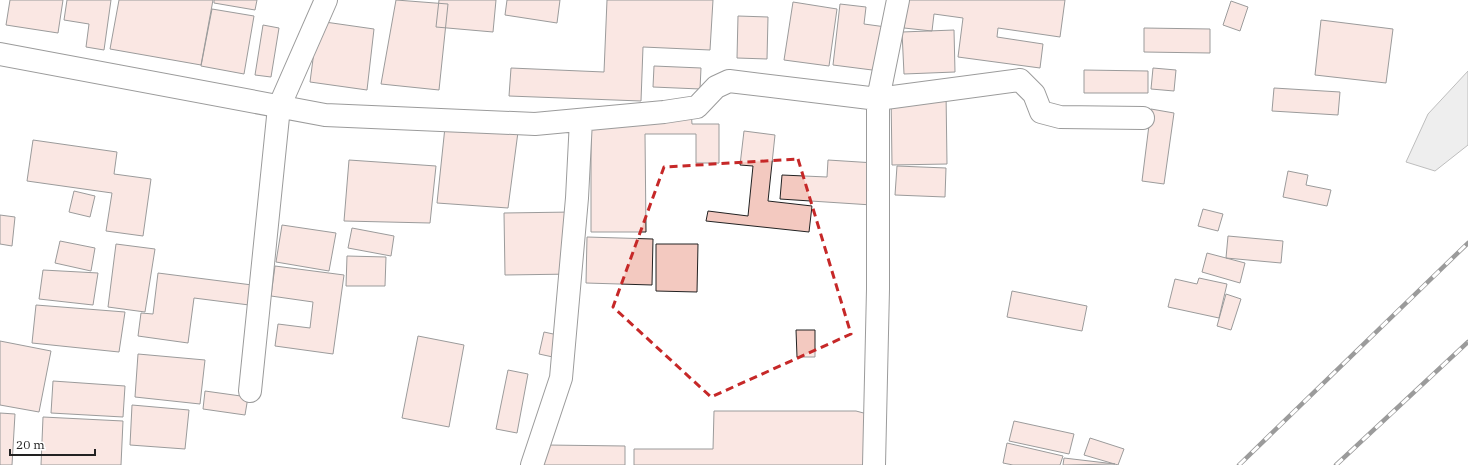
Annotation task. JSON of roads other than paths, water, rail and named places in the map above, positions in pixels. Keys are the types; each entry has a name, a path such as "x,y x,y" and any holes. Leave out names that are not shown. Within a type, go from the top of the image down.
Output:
{"street":[{"path":"250,391 279,107 326,0"},
{"path":"874,465 878,289 878,99 898,0"},
{"path":"0,54 325,115 536,124 664,112 697,107 716,87 729,80 878,99 1020,80 1034,94 1041,112 1060,117 1143,118"},
{"path":"532,465 561,378 577,198 580,120"}],"railway":[{"path":"1239,465 1468,243"},
{"path":"1336,465 1468,342"}]}
